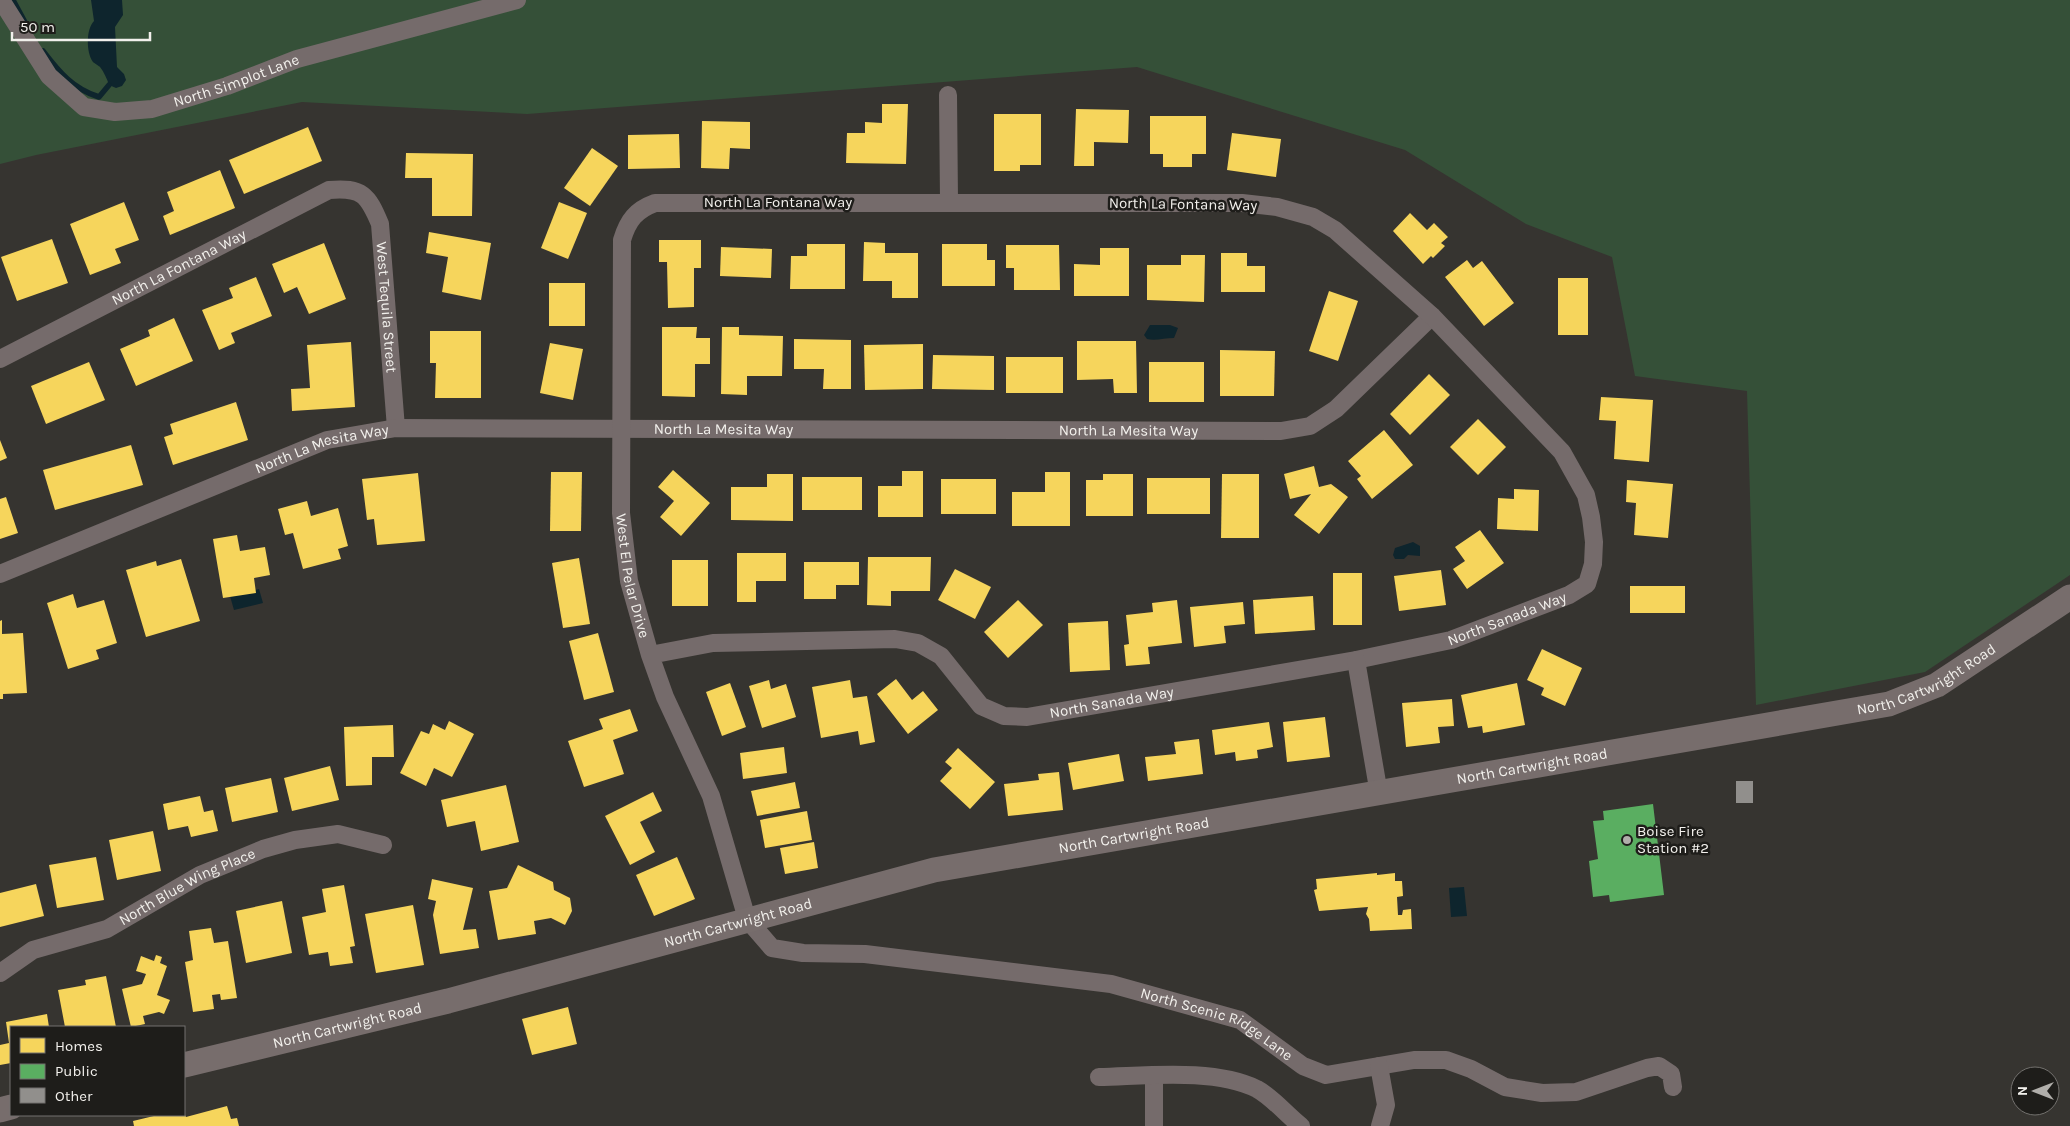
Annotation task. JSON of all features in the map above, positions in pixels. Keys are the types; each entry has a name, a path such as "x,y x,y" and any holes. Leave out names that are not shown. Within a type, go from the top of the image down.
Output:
{"street":[{"name":"North Simplot Lane","path":"1,0 49,76 84,107 115,112 152,109 227,86 297,59 517,0"},
{"path":"948,95 949,201"},
{"name":"North La Fontana Way","path":"0,360 329,190 345,189 361,192"},
{"name":"West Tequila Street","path":"361,192 372,204 380,224 396,428"},
{"name":"North La Fontana Way","path":"633,215 642,207 655,203 949,201 1242,203 1277,207 1313,217 1335,230 1432,316 1562,452 1575,472 1586,495 1594,542 1594,564 1587,584"},
{"name":"West El Pelar Drive","path":"633,215 622,240 621,513 629,581 650,655 665,697 711,796 747,918"},
{"name":"North La Mesita Way","path":"0,574 327,440 396,428 1281,431 1310,426 1336,409 1432,316"},
{"name":"North Sanada Way","path":"650,655 712,643 895,639 918,643 940,656 960,683 981,706 1004,716 1027,717 1356,660 1451,640 1569,595 1587,584"},
{"name":"North Cartwright Road","path":"185,1065 448,1001 747,918 934,870 1889,704 1937,685 2070,597"},
{"path":"1356,660 1379,794"},
{"name":"North Blue Wing Place","path":"0,973 33,950 107,929 200,875 263,849 295,840 338,834 383,845"},
{"name":"North Scenic Ridge Lane","path":"747,918 772,948 803,953 865,954 1111,984 1240,1020 1283,1049 1303,1066 1326,1075 1414,1060 1446,1060 1471,1069 1505,1086 1542,1093 1576,1092 1647,1068 1659,1066 1671,1074 1673,1086"},
{"path":"1379,1066 1386,1105 1380,1126"},
{"path":"1154,1076 1154,1126"},
{"path":"1100,1077 1204,1076 1233,1081 1258,1090 1302,1126"}],"green space":[{"path":"0,0 2070,0 2070,575 1925,672 1756,705 1747,391 1635,376 1612,257 1526,224 1405,150 1137,67 527,114 302,102 36,155 0,164"}],"water":[{"path":"91,0 122,0 123,15 115,27 117,67 124,74 126,80 122,86 116,88 109,85 103,71 93,62 89,53 88,35 94,21"},
{"path":"1150,325 1170,325 1178,328 1174,338 1150,340 1144,335"},
{"path":"1413,542 1420,546 1420,556 1408,555 1404,559 1395,559 1393,555 1395,548"},
{"path":"259,589 263,603 234,610 230,596"},
{"path":"1464,887 1467,916 1451,917 1449,888"}],"building: Homes":[{"path":"882,104 908,104 906,164 846,163 847,133 865,133 865,122 882,123"},
{"path":"1076,109 1129,110 1128,143 1094,142 1094,166 1074,166"},
{"path":"994,114 1041,114 1041,165 1020,165 1020,171 994,171"},
{"path":"1150,116 1206,116 1206,154 1192,154 1192,167 1163,167 1163,154 1150,154"},
{"path":"702,121 750,122 750,149 730,148 729,169 701,168"},
{"path":"308,127 322,161 244,194 229,160"},
{"path":"1232,133 1281,139 1276,177 1227,170"},
{"path":"679,134 680,168 628,169 628,135"},
{"path":"592,148 618,166 590,206 564,188"},
{"path":"406,153 473,154 472,216 432,216 432,178 405,178"},
{"path":"220,170 235,208 170,235 163,216 174,211 167,192"},
{"path":"124,202 139,240 115,249 121,263 90,275 70,224"},
{"path":"559,202 587,213 568,259 541,248"},
{"path":"1410,213 1427,230 1434,223 1448,237 1441,243 1445,246 1433,258 1431,256 1423,264 1393,231"},
{"path":"429,232 491,243 481,300 442,292 448,257 426,253"},
{"path":"52,239 68,283 17,301 1,257"},
{"path":"659,240 701,240 701,268 694,268 694,307 668,308 667,262 659,262"},
{"path":"864,242 885,243 885,253 918,253 918,298 892,298 892,281 863,281"},
{"path":"324,243 346,299 309,314 297,287 284,293 272,264"},
{"path":"807,244 845,244 845,289 790,289 791,256 807,256"},
{"path":"942,244 987,244 987,260 995,260 995,286 942,286"},
{"path":"1006,245 1059,245 1060,290 1014,290 1014,268 1006,268"},
{"path":"721,247 772,249 771,278 720,276"},
{"path":"1100,248 1129,248 1129,296 1074,296 1074,264 1100,265"},
{"path":"1221,253 1247,253 1247,266 1265,266 1265,292 1221,292"},
{"path":"1181,255 1205,255 1204,302 1147,300 1147,265 1181,265"},
{"path":"1467,260 1473,268 1482,261 1514,303 1484,326 1445,277"},
{"path":"256,277 272,316 231,333 235,343 219,350 202,310 233,298 229,288"},
{"path":"1558,278 1588,278 1588,335 1558,335"},
{"path":"549,283 585,283 585,326 549,326"},
{"path":"1329,291 1358,301 1338,361 1309,351"},
{"path":"174,318 193,361 136,386 120,349 150,336 148,330"},
{"path":"662,327 697,327 696,338 710,338 710,364 695,364 695,397 662,396"},
{"path":"722,327 739,327 739,335 783,336 782,376 747,376 747,395 721,394"},
{"path":"430,331 481,331 481,398 435,398 436,363 430,363"},
{"path":"794,339 851,340 851,389 823,389 824,369 794,369"},
{"path":"1077,341 1136,341 1137,393 1114,393 1113,379 1077,380"},
{"path":"351,342 355,407 292,411 291,389 310,388 307,345"},
{"path":"550,343 583,349 573,400 540,393"},
{"path":"923,344 923,389 865,390 864,345"},
{"path":"1220,350 1275,351 1274,396 1220,396"},
{"path":"933,355 994,356 994,390 932,389"},
{"path":"1006,357 1063,357 1063,393 1006,393"},
{"path":"89,362 105,400 46,424 31,386"},
{"path":"1149,362 1204,362 1204,402 1149,402"},
{"path":"1429,374 1450,395 1410,435 1390,414"},
{"path":"1601,397 1653,400 1649,462 1614,459 1616,421 1599,420"},
{"path":"236,402 248,440 173,465 164,437 173,434 170,424"},
{"path":"1478,419 1506,447 1478,475 1450,447"},
{"path":"1384,430 1413,465 1372,499 1357,479 1361,476 1348,461"},
{"path":"0,440 7,458 0,461"},
{"path":"131,445 143,485 55,510 43,470"},
{"path":"1314,466 1319,487 1331,484 1348,497 1319,534 1294,515 1311,494 1290,499 1284,474"},
{"path":"673,470 710,503 681,536 660,517 674,501 658,487"},
{"path":"902,471 923,471 923,517 878,517 878,486 902,486"},
{"path":"551,472 582,472 581,531 550,531"},
{"path":"1045,472 1070,472 1070,526 1012,526 1012,492 1045,492"},
{"path":"418,473 425,541 377,545 374,519 367,520 362,479"},
{"path":"767,474 793,474 793,521 731,520 731,487 767,487"},
{"path":"1103,474 1133,474 1133,516 1086,516 1086,480 1103,480"},
{"path":"1222,474 1259,474 1259,538 1221,538"},
{"path":"802,477 862,477 862,510 802,510"},
{"path":"1147,478 1210,478 1210,514 1147,514"},
{"path":"941,479 996,479 996,514 941,514"},
{"path":"1627,480 1673,484 1668,538 1634,535 1636,503 1626,502"},
{"path":"1514,489 1539,490 1538,531 1497,529 1498,498 1514,499"},
{"path":"6,497 18,533 0,539 0,499"},
{"path":"307,501 311,516 338,508 348,546 338,549 341,559 303,569 293,533 285,535 278,509"},
{"path":"1480,530 1504,563 1467,589 1453,569 1465,561 1455,547"},
{"path":"237,535 240,551 265,547 270,575 254,578 256,593 223,598 213,539"},
{"path":"737,553 786,553 786,581 756,581 756,602 737,602"},
{"path":"868,557 931,557 930,591 891,591 891,606 867,605"},
{"path":"579,558 590,624 563,628 552,563"},
{"path":"181,559 200,621 146,637 126,570 156,561 157,566"},
{"path":"672,560 708,560 708,606 672,606"},
{"path":"804,562 859,562 859,585 836,585 836,599 804,599"},
{"path":"955,569 991,587 975,619 938,600"},
{"path":"1441,570 1446,605 1399,611 1394,576"},
{"path":"1333,573 1362,573 1362,625 1333,625"},
{"path":"1630,586 1685,586 1685,613 1630,613"},
{"path":"73,594 77,608 104,600 117,643 96,650 99,659 68,669 47,603"},
{"path":"1313,596 1315,630 1255,634 1253,600"},
{"path":"1018,600 1043,625 1008,658 984,632"},
{"path":"1177,600 1182,643 1148,647 1150,664 1126,666 1124,645 1129,644 1126,615 1153,612 1152,603"},
{"path":"1243,602 1245,624 1224,626 1226,643 1194,647 1190,607"},
{"path":"2,620 2,634 23,633 27,693 3,694 3,699 0,699 0,621"},
{"path":"1108,621 1110,670 1070,672 1068,623"},
{"path":"598,633 614,692 584,700 569,641"},
{"path":"1542,649 1582,668 1565,706 1541,695 1544,688 1527,680"},
{"path":"896,679 912,700 923,691 938,710 908,734 877,694"},
{"path":"769,680 771,689 786,684 796,717 762,728 749,686"},
{"path":"850,680 853,698 867,696 875,742 860,745 858,731 821,738 812,687"},
{"path":"730,683 746,727 722,736 706,692"},
{"path":"1517,683 1525,725 1483,733 1482,726 1468,728 1461,695"},
{"path":"1452,699 1454,726 1438,727 1440,743 1406,747 1402,703"},
{"path":"630,709 638,731 613,740 624,774 584,787 568,741 603,729 599,719"},
{"path":"1325,717 1330,757 1287,762 1283,722"},
{"path":"449,721 474,734 452,777 434,768 426,786 400,773 421,731 429,734 433,724 445,730"},
{"path":"1269,722 1273,747 1257,750 1258,758 1236,761 1235,752 1215,755 1212,730"},
{"path":"393,725 394,757 372,757 372,785 346,786 344,727"},
{"path":"1199,739 1203,774 1148,781 1145,757 1176,754 1174,742"},
{"path":"784,747 787,773 743,779 740,753"},
{"path":"958,748 995,782 970,809 940,781 952,768 945,762"},
{"path":"1119,754 1124,781 1073,790 1068,763"},
{"path":"330,766 339,800 292,811 284,778"},
{"path":"1059,772 1063,810 1008,816 1004,784 1039,780 1038,774"},
{"path":"271,778 278,812 232,822 225,788"},
{"path":"795,782 800,808 757,816 751,791"},
{"path":"506,785 519,842 481,851 475,821 447,827 441,800"},
{"path":"653,792 662,811 640,822 655,852 630,865 605,816"},
{"path":"200,796 204,812 213,810 218,831 191,837 188,826 168,830 163,804"},
{"path":"807,811 812,840 765,848 760,820"},
{"path":"153,831 161,871 117,880 109,840"},
{"path":"814,842 818,868 785,874 780,848"},
{"path":"96,857 104,900 57,908 49,865"},
{"path":"677,857 695,899 654,916 636,875"},
{"path":"518,865 553,882 554,890 570,898 572,911 565,925 551,918 534,921 536,934 498,940 489,891 507,888"},
{"path":"1377,873 1377,875 1395,873 1395,881 1402,881 1403,896 1397,897 1398,915 1402,915 1403,910 1411,909 1412,929 1370,931 1369,919 1366,914 1368,907 1319,911 1314,890 1317,889 1316,879"},
{"path":"432,879 473,888 463,930 476,929 479,948 440,954 433,915 436,901 428,899"},
{"path":"36,884 44,916 0,927 0,893"},
{"path":"344,885 355,946 350,947 353,963 330,966 328,952 309,955 302,917 326,912 322,889"},
{"path":"282,901 292,953 246,963 236,911"},
{"path":"413,905 424,965 376,973 365,914"},
{"path":"211,928 214,943 228,941 237,998 221,1000 220,994 212,995 214,1009 193,1012 185,962 193,960 189,931"},
{"path":"156,955 162,957 160,963 167,966 157,995 170,1000 164,1014 159,1012 143,1016 145,1024 131,1026 122,989 142,984 146,974 136,971 141,956 154,961"},
{"path":"106,976 116,1026 65,1026 58,990 86,985 85,980"},
{"path":"568,1007 577,1044 532,1055 522,1019"},
{"path":"47,1014 49,1026 10,1026 10,1063 0,1065 0,1045 9,1043 6,1022"},
{"path":"227,1106 231,1119 237,1118 239,1126 134,1126 133,1121 154,1116 185,1115 186,1117"}],"building: Public":[{"name":"Boise Fire Station #2","path":"1653,804 1664,895 1610,902 1609,895 1593,897 1589,861 1598,859 1593,821 1604,820 1603,811"}],"building: Other":[{"path":"1736,781 1753,781 1753,803 1736,803"}],"waterway":[{"path":"13,0 26,24"},
{"path":"43,51 67,79 90,94 99,97 109,85"}],"place":[{"name":"Boise Fire Station #2","path":"1627,840"}]}
